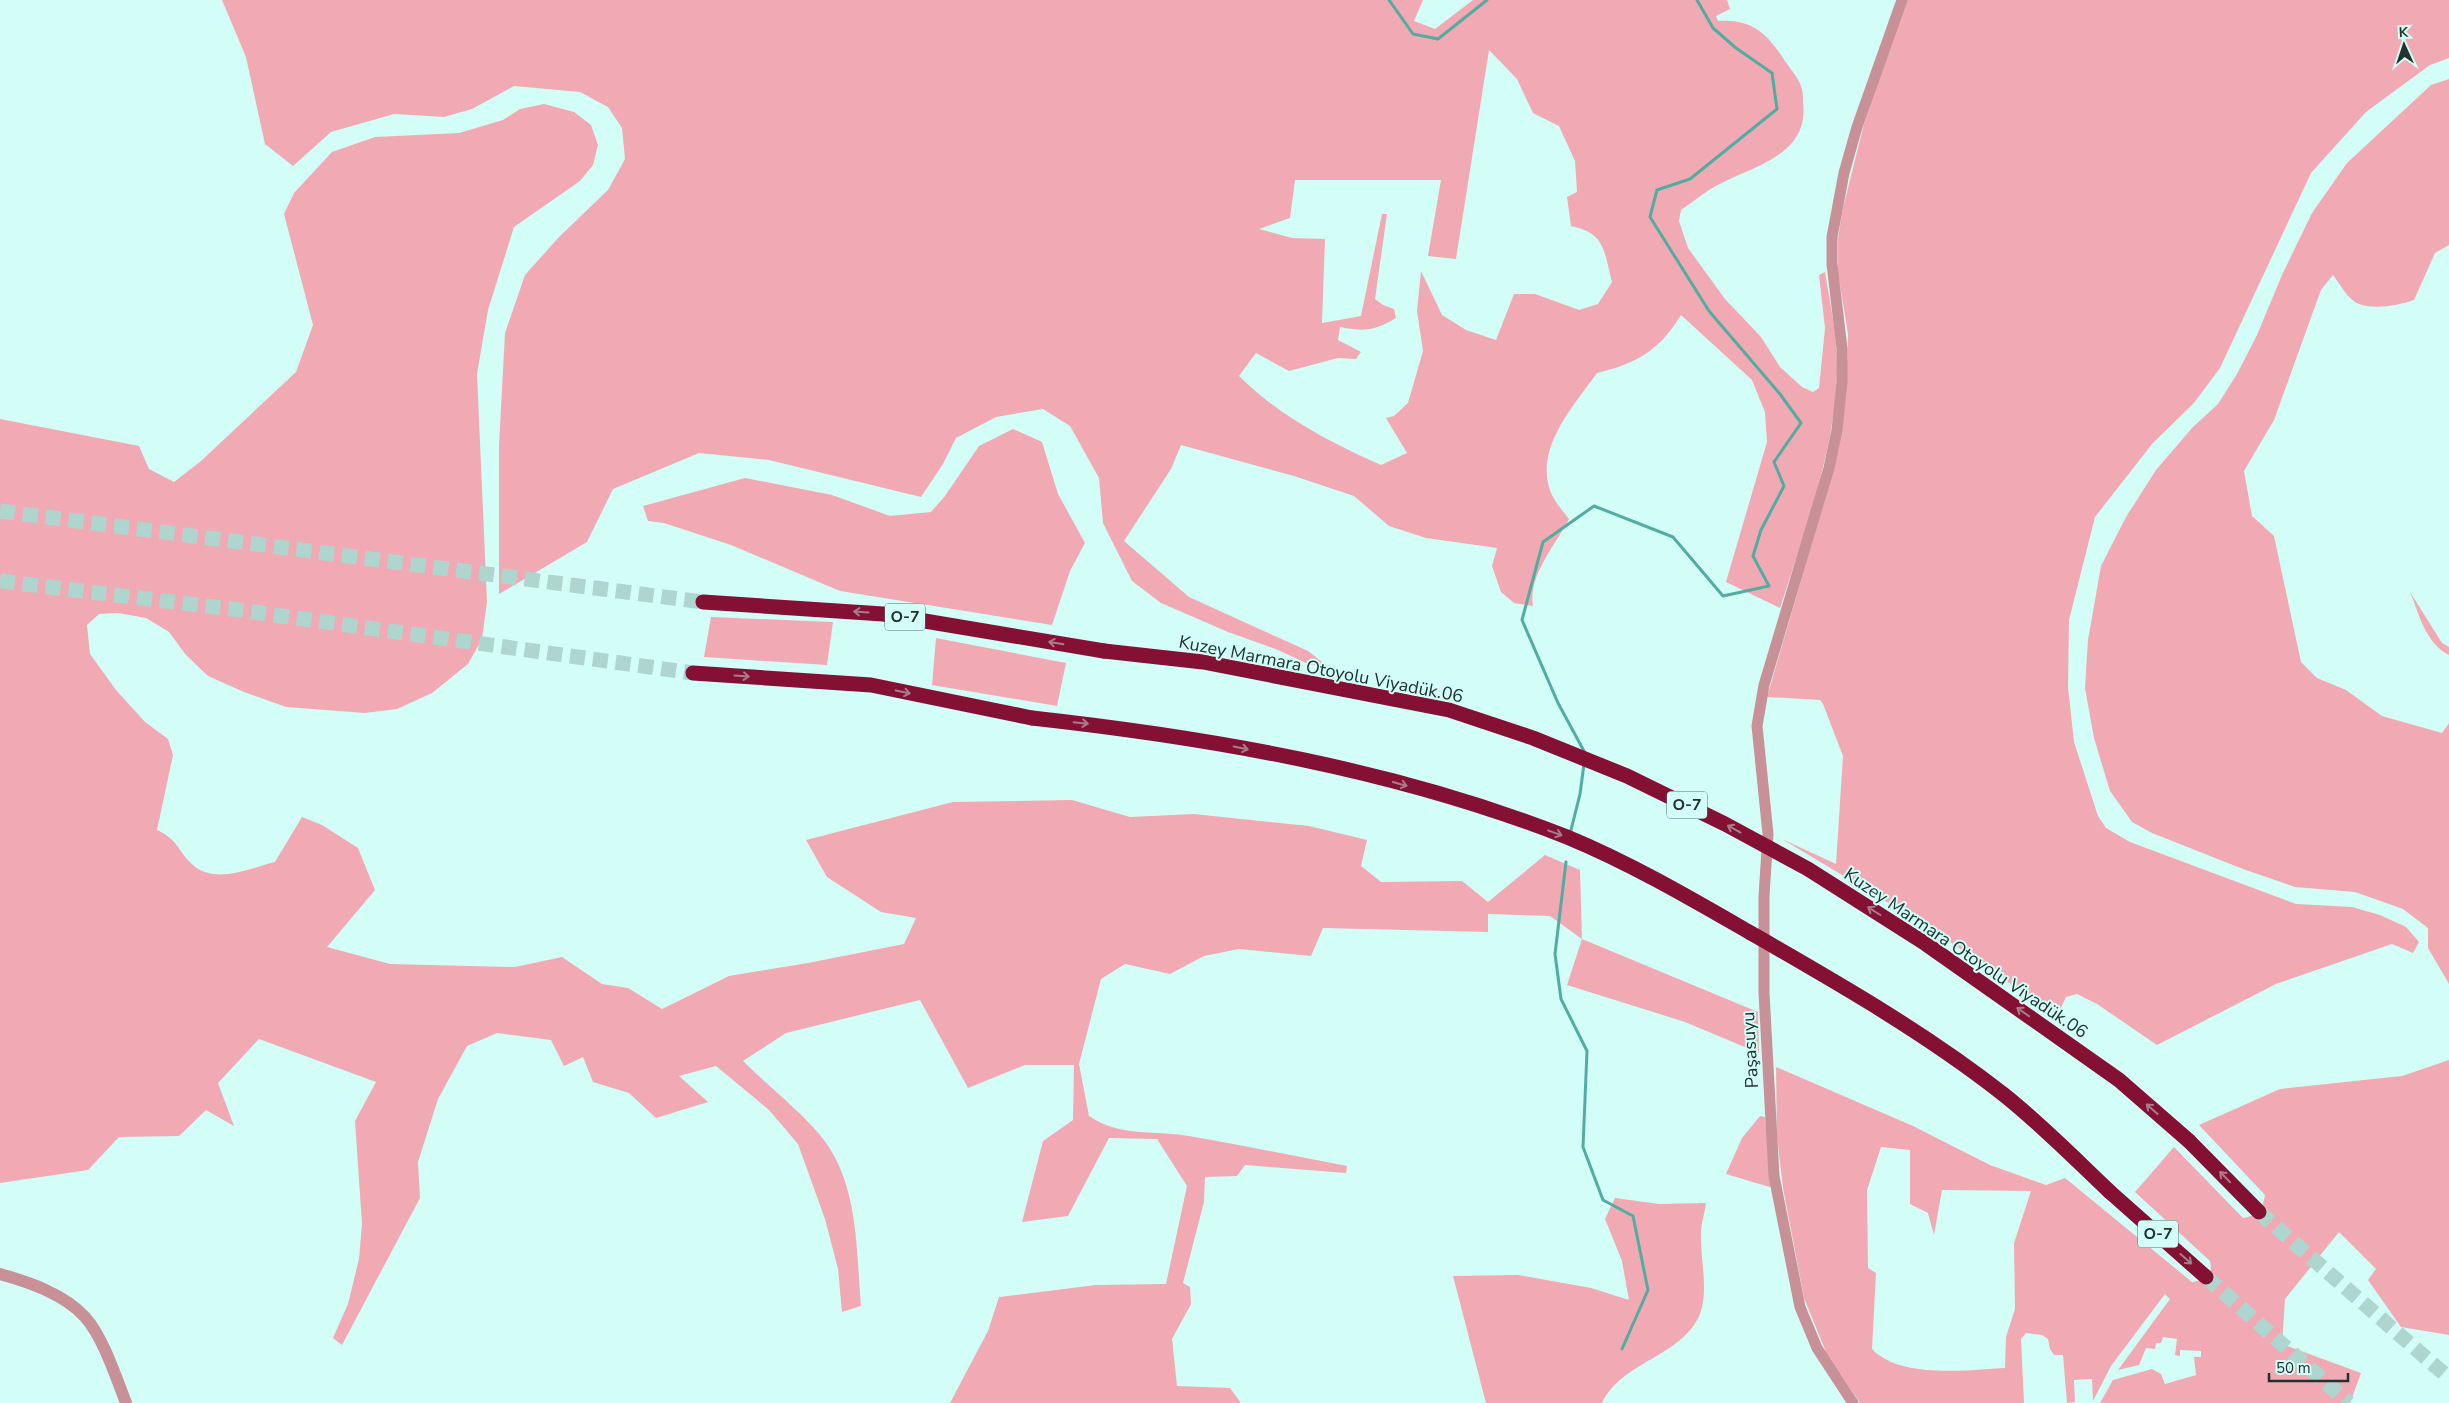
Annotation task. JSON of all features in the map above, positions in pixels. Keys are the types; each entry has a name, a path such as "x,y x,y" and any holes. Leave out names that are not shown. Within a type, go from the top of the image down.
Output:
{"highway":[{"name":"Kuzey Marmara Otoyolu Viyadük.06","path":"703,602 883,614 1104,651 1203,662 1449,710 1533,738 1628,776 1725,824 1808,869 1926,944 2119,1080 2189,1141 2259,1212"},
{"name":"O-7","path":"693,673 871,685 1032,718 1124,728 1214,742 1382,778 1481,806 1569,838 1654,879 1853,992 1939,1049 2003,1094 2110,1192 2206,1276"}],"street":[{"name":"Paşasuyu","path":"1853,1403 1817,1348 1800,1307 1774,1176 1764,993 1764,896 1768,834 1758,716 1778,632 1829,468 1837,430 1842,382 1842,348 1832,264 1832,236 1844,169 1902,0"},
{"path":"0,1274 54,1295 85,1317 96,1334 126,1403"}],"shaded area":[{"path":"222,0 1423,0 1414,21 1435,29 1473,0 1727,0 1730,9 1716,16 1718,21 1739,22 1748,25 1763,34 1770,41 1801,86 1803,121 1797,136 1786,149 1757,167 1709,190 1681,210 1679,221 1688,248 1725,299 1761,337 1780,367 1802,387 1813,392 1819,388 1825,328 1819,275 1825,272 1833,319 1837,367 1836,397 1818,489 1780,608 1726,582 1767,442 1765,412 1752,380 1681,315 1665,338 1646,354 1624,365 1597,373 1559,428 1548,458 1547,474 1551,494 1569,519 1539,572 1533,594 1533,606 1514,603 1501,592 1492,566 1497,548 1426,538 1389,526 1354,496 1294,476 1181,445 1171,469 1124,541 1189,597 1308,651 1326,665 1337,668 1308,664 1278,650 1228,632 1161,603 1132,581 1103,523 1099,478 1070,426 1043,409 996,417 956,438 943,464 921,497 769,460 699,453 613,489 587,542 499,594 499,445 505,333 525,275 559,237 608,190 625,159 622,128 608,107 580,92 514,86 472,109 444,117 394,114 331,132 293,166 265,144 246,57","holes":["1489,50 1517,79 1533,113 1559,126 1575,161 1577,192 1567,197 1571,226 1591,233 1602,245 1612,282 1598,304 1579,310 1535,294 1514,294 1496,340 1466,330 1442,315 1421,271 1417,311 1423,351 1408,403 1394,416 1386,418 1407,453 1381,465 1324,437 1288,416 1239,376 1256,353 1289,371 1338,358 1356,359 1361,352 1338,340 1340,327 1363,330 1381,326 1396,318 1394,309 1383,305 1375,299 1387,214 1382,214 1361,316 1322,323 1325,239 1292,238 1259,229 1290,218 1295,180 1441,180 1428,256 1456,259"]},
{"path":"1906,0 2449,0 2449,58 2430,65 2366,112 2311,173 2220,368 2194,403 2152,444 2095,517 2069,620 2068,687 2074,742 2098,816 2106,828 2130,842 2296,904 2352,907 2380,915 2406,927 2419,942 2413,953 2392,944 2276,984 2157,1045 2097,1004 2077,994 2066,997 2057,1016 1927,926 1782,839 1836,864 1843,756 1823,704 1820,700 1767,697 1831,478 1846,396 1848,334 1838,272 1838,238 1843,208 1864,124"},
{"path":"2449,79 2449,245 2435,253 2414,300 2402,304 2372,307 2359,304 2348,295 2333,275 2321,290 2274,420 2244,471 2252,516 2274,536 2301,662 2317,678 2346,690 2382,716 2442,733 2449,723 2449,984 2428,948 2428,928 2403,909 2355,892 2295,887 2243,869 2152,833 2132,822 2110,791 2094,738 2085,688 2088,640 2101,566 2126,517 2156,470 2192,428 2218,404 2237,374 2257,335 2282,275 2312,213 2347,163 2431,85"},
{"path":"544,104 574,112 591,125 598,145 593,165 580,181 514,227 488,310 477,374 487,602 482,639 468,664 432,693 397,709 365,713 286,707 244,692 208,676 186,655 169,632 146,618 118,613 99,614 87,625 90,654 116,690 145,722 168,739 173,755 157,830 170,838 193,865 202,871 222,874 244,871 275,862 302,817 322,825 358,848 375,890 327,947 390,964 515,967 562,957 602,984 628,988 662,1009 729,976 904,944 916,918 881,912 827,877 806,840 953,802 1072,800 1130,817 1194,814 1309,826 1367,840 1361,866 1381,882 1462,881 1488,902 1545,855 1580,870 1582,939 1550,916 1488,914 1488,932 1323,928 1311,956 1239,949 1204,956 1170,974 1125,964 1101,979 1079,1064 1089,1116 1101,1123 1125,1130 1189,1136 1347,1166 1346,1173 1245,1165 1237,1176 1205,1177 1204,1202 1183,1283 1190,1287 1191,1304 1172,1339 1177,1386 1230,1388 1241,1403 950,1403 988,1331 999,1297 1096,1285 1166,1284 1187,1186 1157,1139 1109,1138 1068,1216 1022,1222 1043,1141 1073,1120 1074,1065 1025,1065 968,1088 920,1000 786,1033 743,1061 820,1135 833,1153 842,1173 849,1194 853,1216 861,1306 842,1312 838,1269 825,1219 798,1144 769,1110 716,1066 679,1076 708,1102 656,1118 629,1093 593,1082 583,1057 564,1066 551,1040 497,1033 467,1046 438,1099 418,1162 420,1198 342,1345 333,1338 348,1304 359,1259 362,1224 355,1121 376,1082 259,1039 218,1083 234,1126 206,1110 179,1136 119,1137 88,1170 0,1183 0,419 139,446 149,469 174,482 201,461 296,372 313,325 284,214 294,193 332,152 375,137 459,133 503,120 520,109"},
{"path":"1013,429 1042,442 1058,494 1085,543 1070,571 1052,625 840,591 731,545 664,523 648,521 643,506 745,478 832,495 890,516 931,512 945,496 979,446"},
{"path":"2410,592 2442,643 2449,647 2449,655 2434,644 2424,628"},
{"path":"711,617 833,622 827,665 704,657"},
{"path":"936,638 1066,663 1057,706 932,685"},
{"path":"1582,939 1758,1012 1759,1053 1685,1022 1567,985"},
{"path":"2449,1060 2449,1335 2401,1327 2368,1280 2376,1269 2339,1232 2285,1299 2282,1344 2361,1373 2350,1403 2100,1403 2113,1380 2152,1369 2161,1374 2165,1384 2196,1375 2194,1357 2201,1357 2201,1351 2180,1350 2180,1356 2175,1355 2177,1339 2163,1337 2161,1343 2156,1343 2155,1349 2146,1348 2139,1365 2118,1370 2170,1299 2165,1294 2111,1366 2093,1401 2092,1379 2074,1380 2075,1402 2067,1403 2063,1355 2054,1355 2050,1349 2048,1339 2042,1335 2026,1333 2021,1339 2024,1403 1860,1403 1826,1352 1804,1298 1783,1188 1777,1137 1776,1067 1913,1126 1990,1165 2046,1185 2065,1178 2192,1282 2201,1280 2207,1275 2211,1269 2210,1261 2135,1192 2174,1147 2243,1218 2252,1216 2256,1214 2263,1204 2265,1195 2199,1125 2280,1089 2402,1076","holes":["1881,1147 1910,1150 1910,1204 1928,1213 1934,1235 1942,1190 2031,1191 2014,1243 2015,1309 2006,1337 2005,1368 1954,1371 1916,1369 1884,1359 1872,1349 1876,1273 1868,1268 1867,1190"]},
{"path":"1760,1116 1765,1117 1773,1188 1726,1174 1742,1138"},
{"path":"1615,1198 1659,1204 1706,1203 1701,1233 1704,1294 1700,1314 1680,1340 1623,1377 1611,1389 1602,1403 1486,1403 1453,1276 1518,1275 1591,1288 1629,1300 1622,1261 1605,1219"}],"waterway":[{"path":"1389,0 1413,34 1438,39 1487,0"},
{"path":"1585,753 1558,703 1522,620 1543,542 1594,506 1673,537 1723,596 1769,586 1753,556 1761,530 1784,486 1774,462 1801,423 1780,394 1709,311 1650,217 1657,190 1690,179 1777,109 1772,73 1736,48 1713,28 1697,0"},
{"path":"1570,834 1580,794 1584,764"},
{"path":"1566,862 1555,954 1561,999 1587,1051 1583,1147 1603,1200 1633,1216 1648,1290 1622,1349"}],"tunnel":[{"path":"0,511 703,602"},
{"path":"0,581 231,609 693,673"},
{"path":"2259,1212 2449,1378"},
{"path":"2206,1277 2349,1403"}]}
